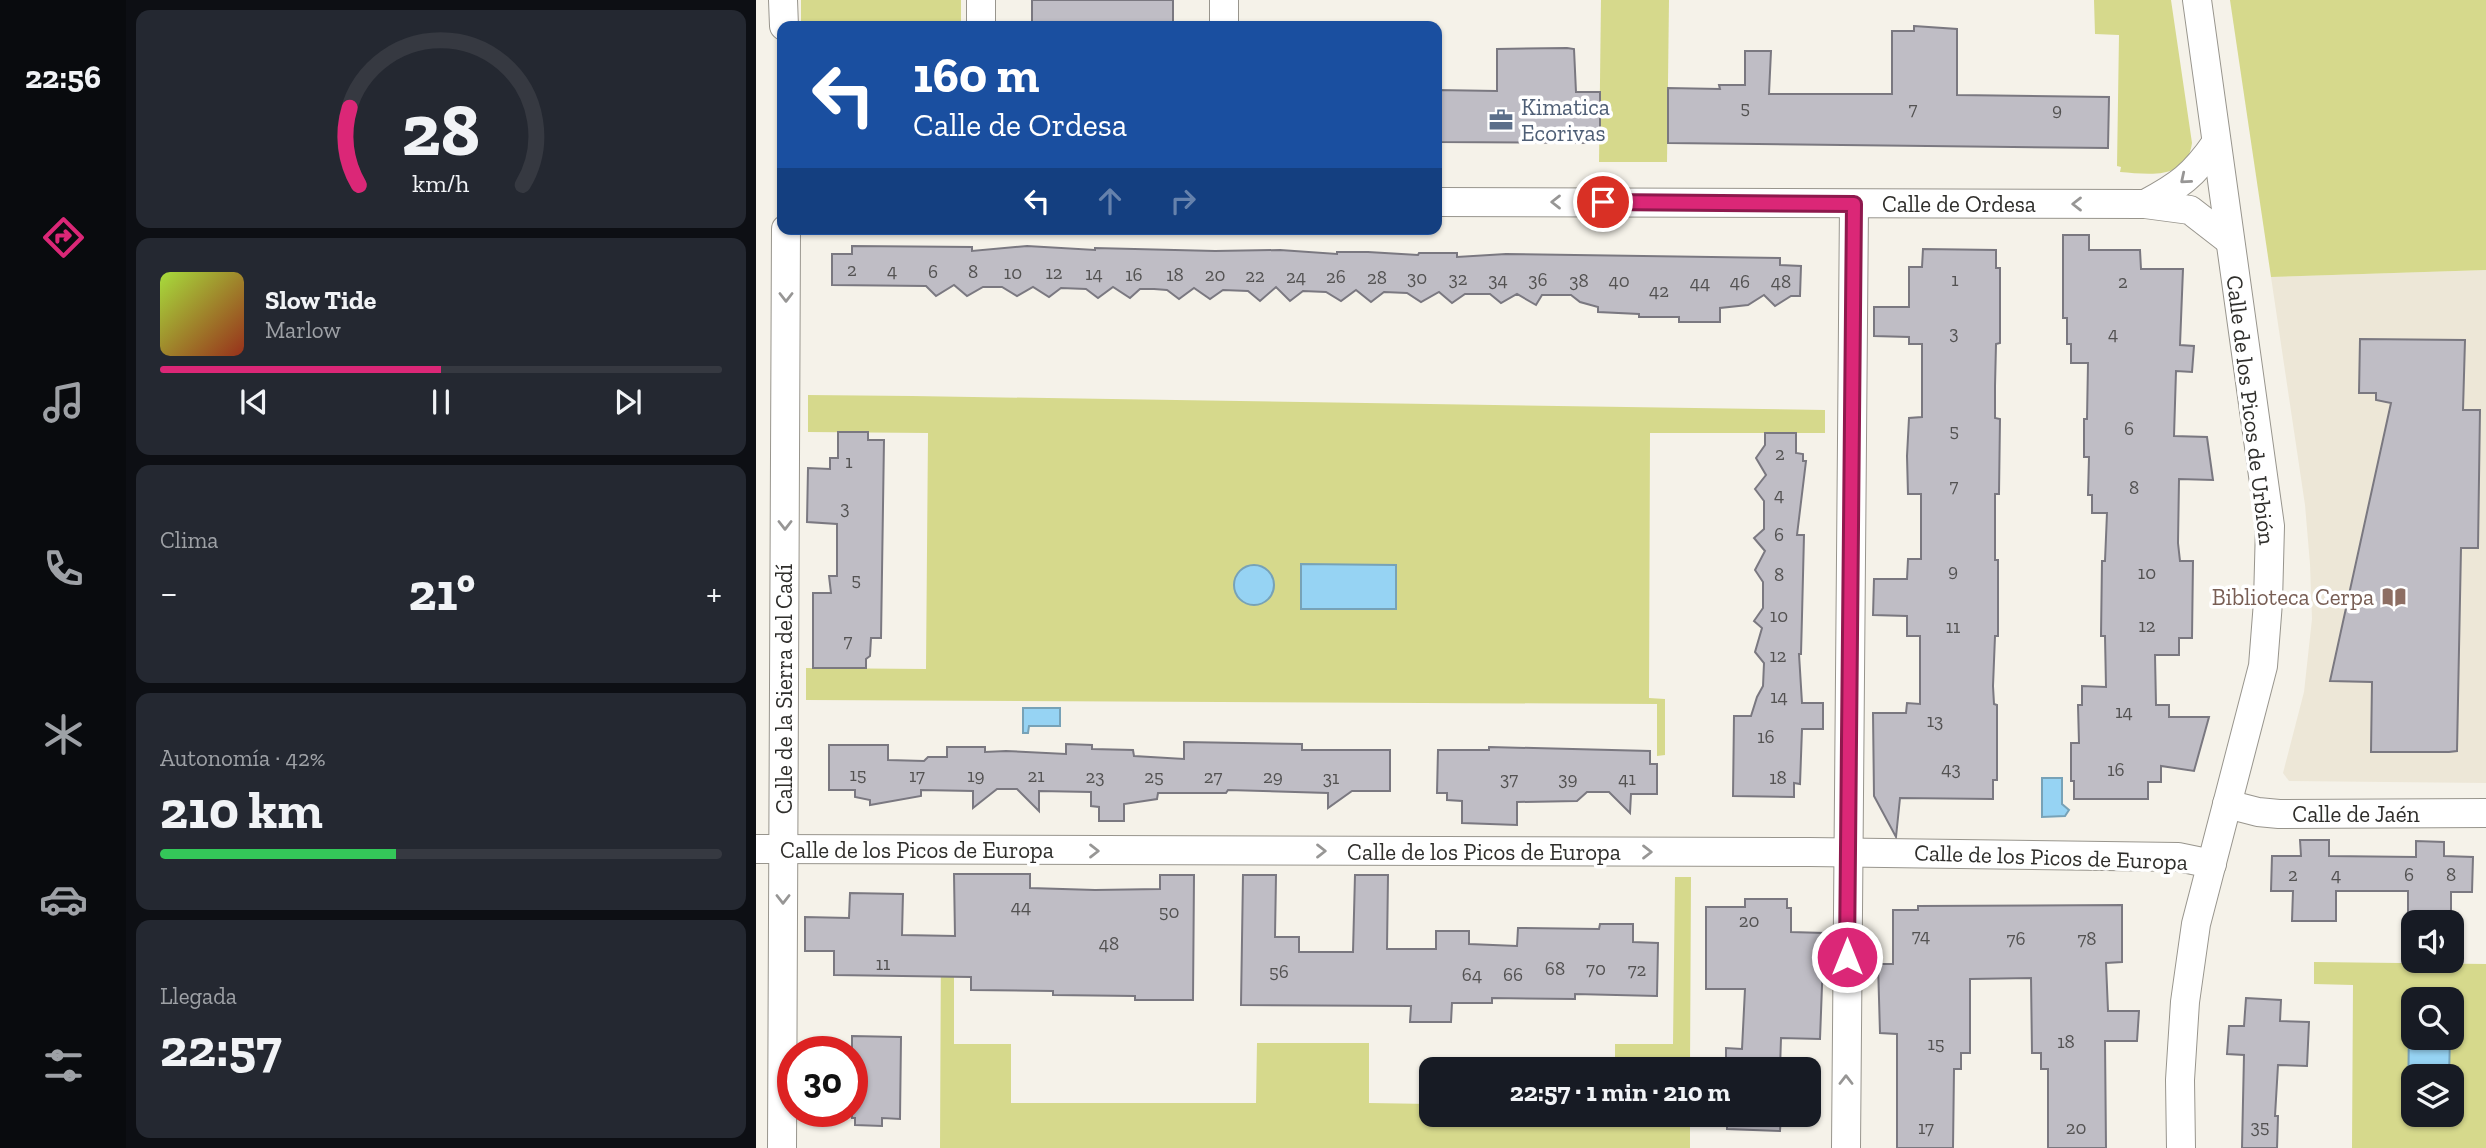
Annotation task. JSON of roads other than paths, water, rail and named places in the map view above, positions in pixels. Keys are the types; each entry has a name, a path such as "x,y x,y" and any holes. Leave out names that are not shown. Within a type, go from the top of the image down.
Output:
{"street":[{"path":"783,0 784,21"},
{"path":"981,0 981,21"},
{"path":"1224,0 1224,21"},
{"name":"Calle de los Picos de Urbión","path":"2181,1148 2180,1080 2185,1002 2196,924 2263,666 2270,526 2197,0"},
{"path":"2145,204 2184,181 2216,143"},
{"name":"Calle de Ordesa","path":"1442,202 2145,204 2190,210 2230,241"},
{"path":"1846,1148 1854,204"},
{"name":"Calle de la Sierra del Cadí","path":"782,1148 770,849 786,235"},
{"name":"Calle de Jaén","path":"2227,804 2279,814 2486,813"},
{"name":"Calle de los Picos de Europa","path":"770,849 1848,853 2178,857 2212,864"}],"water":[{"path":"1301,564 1396,565 1396,609 1301,609"},
{"path":"1254,565 1262,566 1268,571 1273,577 1273,593 1268,599 1262,604 1254,605 1246,604 1240,599 1235,593 1234,585 1235,577 1240,571 1246,566"},
{"path":"1023,708 1060,708 1060,726 1029,726 1028,733 1023,733"},
{"path":"2042,778 2062,778 2062,804 2069,810 2065,816 2042,817"},
{"path":"2409,1050 2450,1050 2449,1064 2409,1064"}],"place":[{"name":"Kimatica Ecorivas","path":"1501,120"},
{"name":"Biblioteca Cerpa","path":"2394,597"}]}
